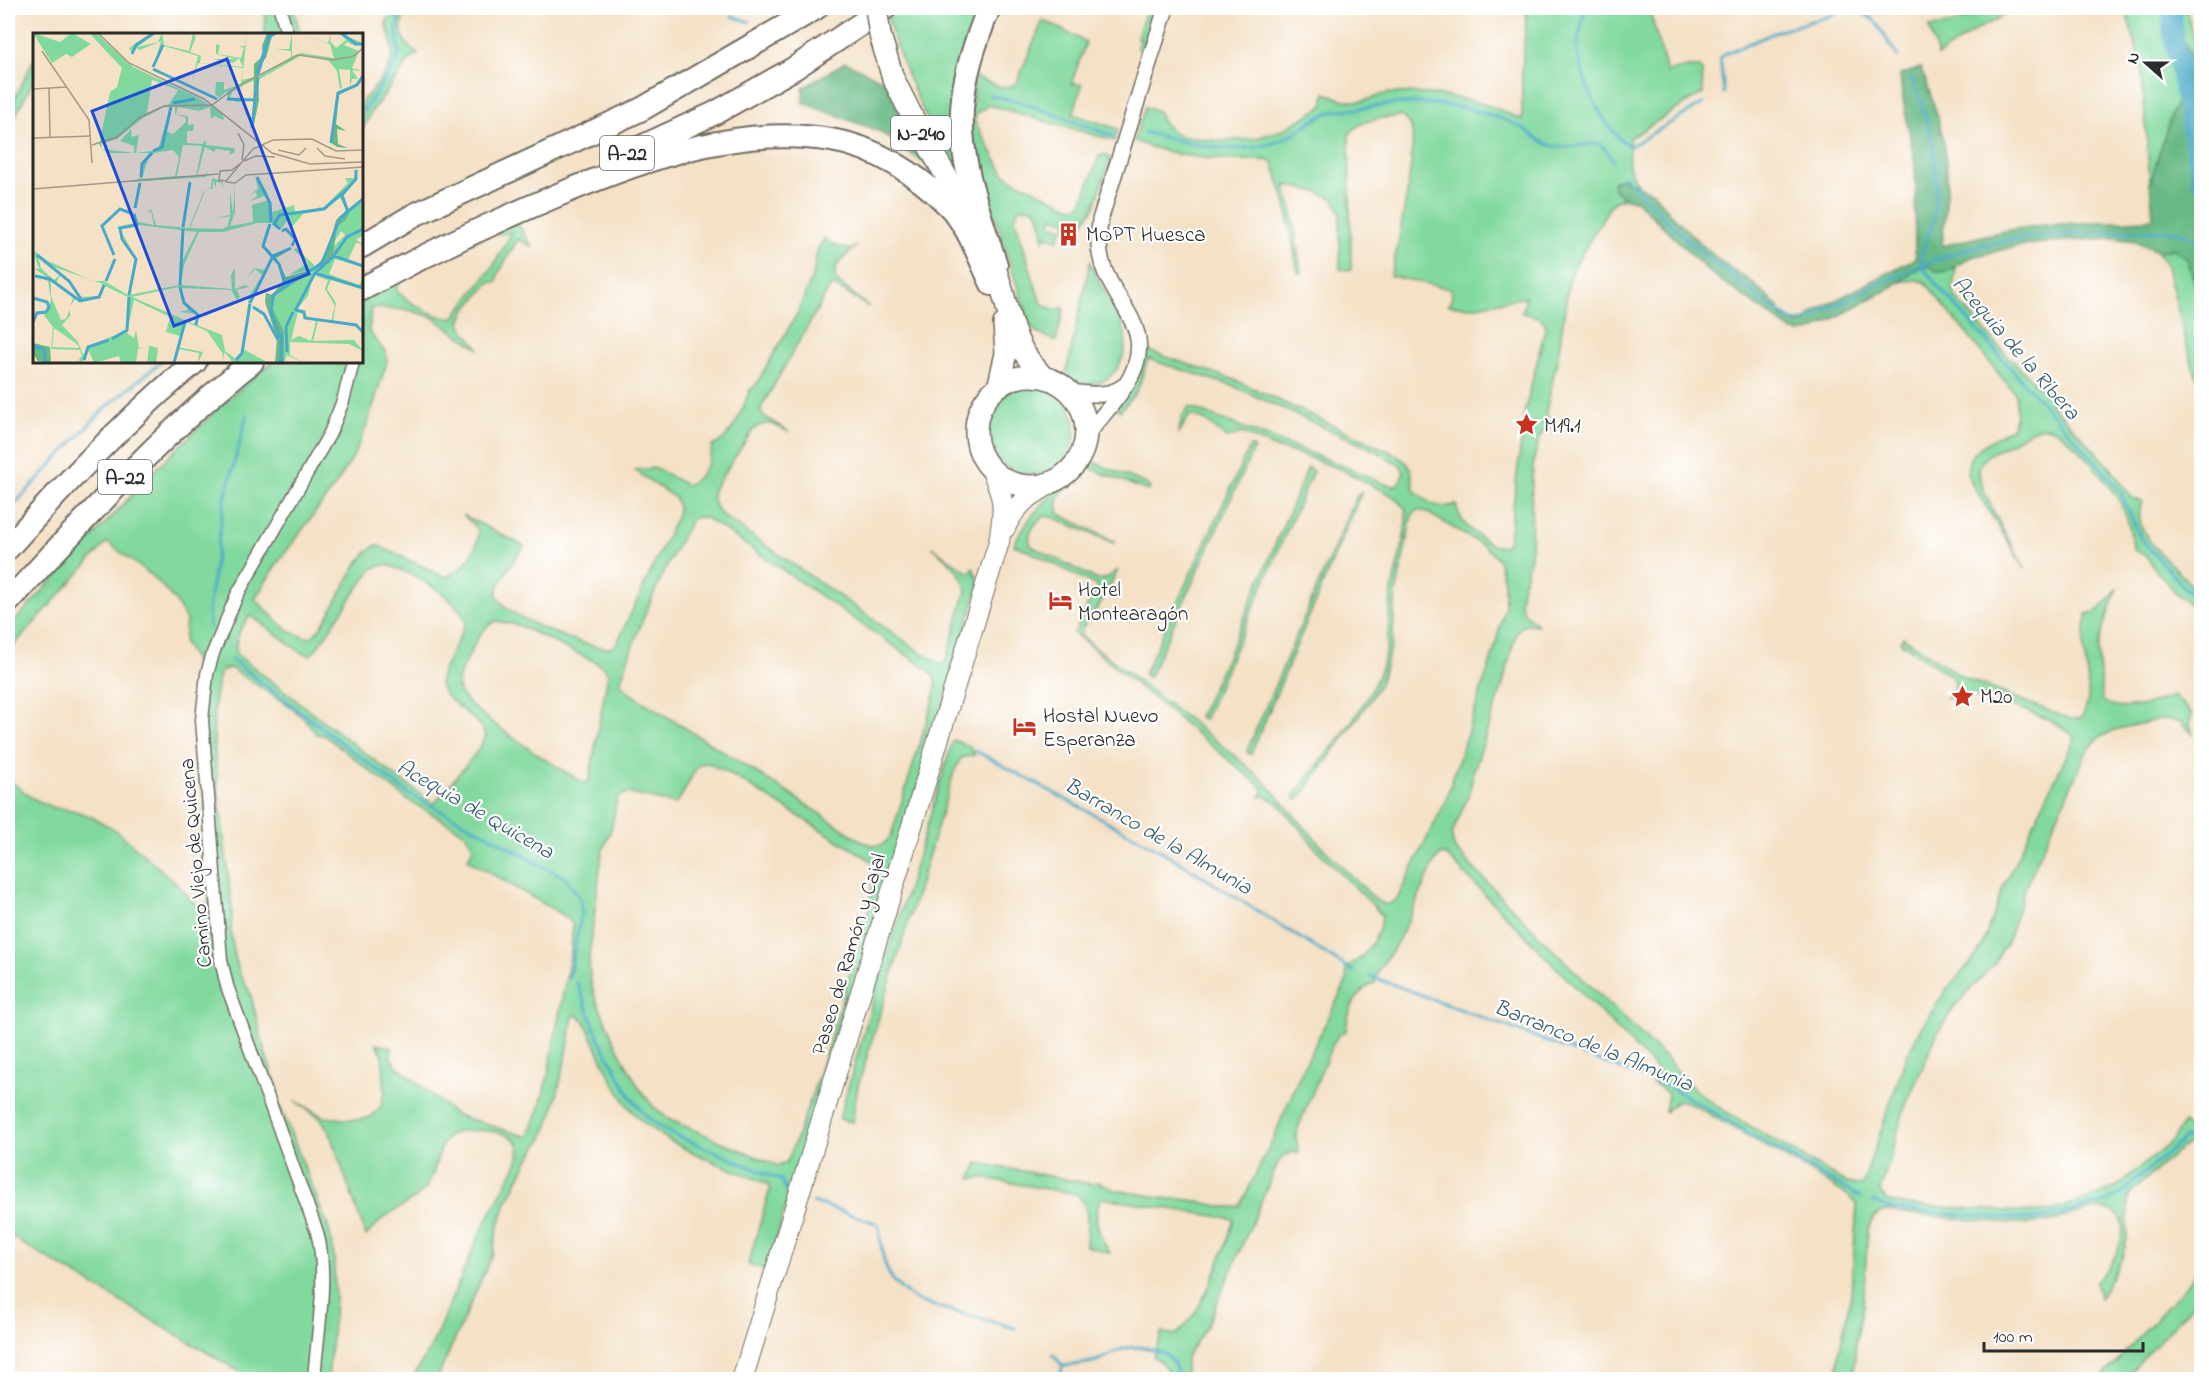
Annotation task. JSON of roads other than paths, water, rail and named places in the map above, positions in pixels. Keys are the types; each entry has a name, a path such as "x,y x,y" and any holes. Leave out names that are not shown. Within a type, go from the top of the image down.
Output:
{"highway":[{"name":"A-22","path":"363,245 414,216 642,109 816,8"},
{"name":"N-240","path":"876,8 880,35 893,78 933,156 975,225 1015,335 1014,351"},
{"name":"A-22","path":"363,285 458,231 532,195 715,113 793,69 885,8"},
{"path":"989,8 967,75 962,110 962,132 971,186 996,281"},
{"path":"363,286 459,238 604,176 683,152 735,140 766,137 831,140 860,147 910,172 949,206 966,228 996,281"},
{"path":"1014,351 1043,377 1063,385 1080,405 1086,419 1087,435 1083,451 1076,465 1064,476 1050,484 1032,487 1013,484 992,471 983,459 976,431 978,417 983,404 999,384 1014,351"},
{"name":"A-22","path":"8,548 62,487 123,426 194,363"},
{"name":"A-22","path":"8,602 112,490 207,398 251,363"},
{"path":"999,384 1023,377 1043,377"}],"main road":[{"path":"992,471 1002,494 1004,509 999,542"},
{"path":"999,542 1012,513 1026,498 1050,484"},
{"name":"Paseo de Ramón y Cajal","path":"742,1380 999,542"}],"street":[{"path":"280,8 287,33"},
{"path":"1087,435 1127,383 1132,374 1138,351 1136,329 1132,318 1107,278 1102,266 1098,242 1100,220 1166,8"},
{"name":"Camino Viejo de Quicena","path":"314,1380 323,1269 321,1249 317,1232 227,986 221,960 202,720 207,674 213,652 237,595 330,433 343,401 354,363"},
{"path":"1071,392 1105,394 1120,389 1127,383"}],"waterway":[{"name":"Acequia de Quicena","path":"363,112 396,64 399,55 397,31 400,8"},
{"name":"Acequia de la Ribera","path":"1586,8 1578,45 1582,71 1594,102 1621,140 1631,146 1704,103"},
{"path":"2171,8 2173,35 2202,181"},
{"name":"Acequia de la Ribera","path":"1724,93 1720,58 1726,53 1779,31 1845,11 1865,14 1875,21 1898,57"},
{"path":"732,16 750,22"},
{"name":"Acequia de la Ribera","path":"1912,78 1929,130 1935,162 1934,216 1921,260 1926,271 1936,285 2101,467 2120,491 2141,539 2184,587 2202,602"},
{"path":"989,95 1018,101 1113,136"},
{"path":"1144,132 1211,147 1245,148 1279,141 1317,118 1334,111 1426,103 1453,106 1494,116 1519,126 1550,145 1568,147 1600,144 1613,161"},
{"path":"1624,176 1685,238 1762,300 1791,320 1798,322 1908,271 1987,244 2051,235 2161,230 2180,232 2202,242"},
{"path":"8,511 104,409 160,363"},
{"name":"Acequia de Quicena","path":"210,629 208,612 224,502 247,414"},
{"name":"Acequia de Quicena","path":"231,659 409,794 565,877 580,898 582,910 569,977"},
{"name":"Barranco de la Almunia","path":"976,751 1165,853 1353,971"},
{"name":"Barranco de la Almunia","path":"1370,976 1668,1086 1860,1197"},
{"name":"Acequia de Quicena","path":"577,983 600,1041 630,1096 647,1117 668,1132 781,1180 787,1192"},
{"name":"Barranco de la Almunia","path":"1873,1202 1893,1209 2040,1219 2105,1202 2121,1193 2185,1138 2202,1143"},
{"name":"Acequia de Quicena","path":"813,1202 876,1223 879,1226 882,1251 888,1271 893,1280 908,1295 920,1302 1015,1328"},
{"path":"1063,1366 1096,1361 1126,1348 1152,1349 1161,1352 1173,1363 1176,1380"},
{"name":"Acequia de Quicena","path":"1052,1354 1063,1366"},
{"path":"1058,1380 1063,1366"}],"place":[{"name":"MOPT Huesca","path":"1068,234"},
{"name":"M19.1","path":"1526,425"},
{"name":"Hotel Montearagón","path":"1060,601"},
{"name":"M20","path":"1962,696"},
{"name":"Hostal Nuevo Esperanza","path":"1025,727"}]}
